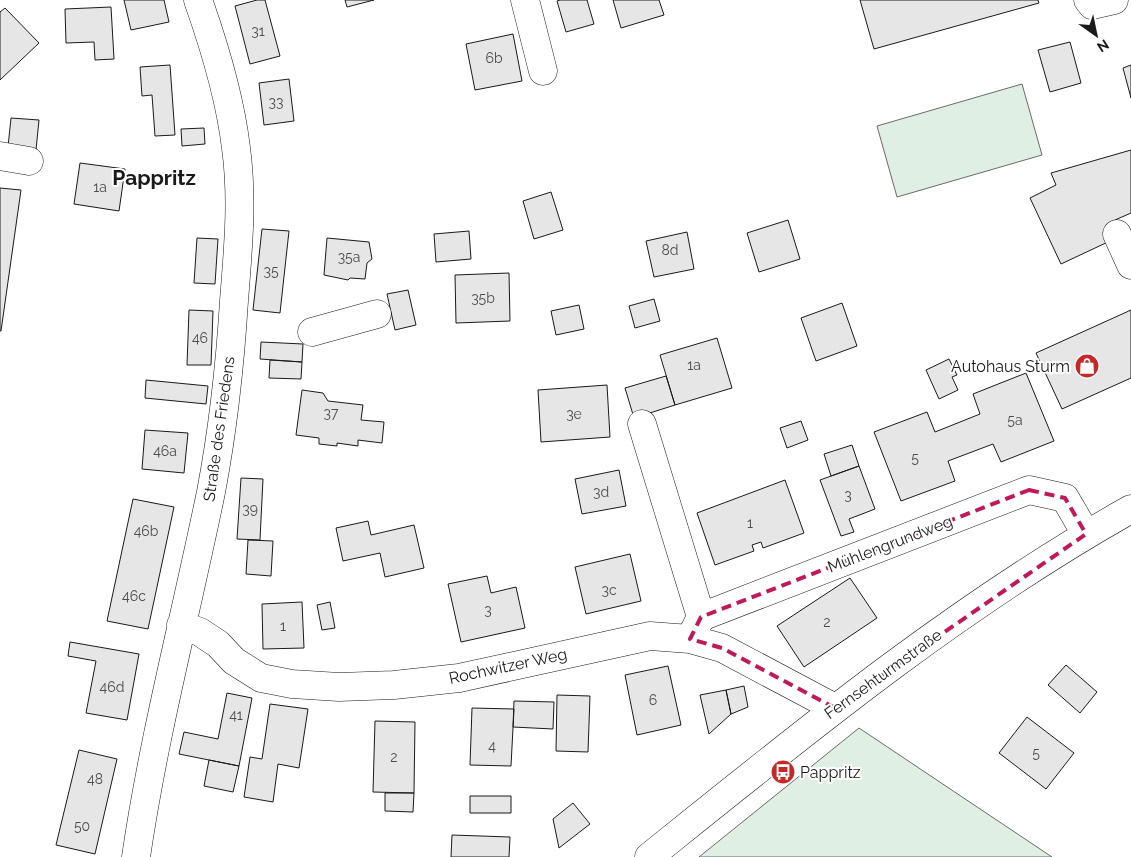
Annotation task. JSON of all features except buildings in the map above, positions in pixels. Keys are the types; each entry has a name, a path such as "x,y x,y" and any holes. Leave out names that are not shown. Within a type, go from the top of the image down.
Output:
{"street":[{"name":"Straße des Friedens","path":"136,857 148,778 211,490 229,372 240,216 236,149 227,92 198,0"},
{"path":"525,0 543,71"},
{"path":"1088,0 1092,5 1114,0"},
{"path":"0,156 29,161"},
{"path":"1117,234 1131,265"},
{"path":"312,332 377,314"},
{"path":"642,424 695,628"},
{"name":"Mühlengrundweg","path":"695,628 1029,490 1065,498 1086,534"},
{"name":"Fernsehturmstraße","path":"649,857 835,708 947,627 1086,534 1131,509"},
{"name":"Rochwitzer Weg","path":"181,625 200,632 212,640 234,661 261,678 292,684 339,688 394,685 459,678 650,636 695,628 722,648 835,708"}],"highlighted area":[{"path":"1029,490 1065,498 1086,534 835,708 722,648 690,639 701,617"}],"green space":[{"path":"1022,84 1042,155 897,197 877,126"},
{"path":"859,728 1052,857 699,857"}],"place":[{"name":"Autohaus Sturm","path":"1087,366"},
{"name":"Pappritz","path":"783,772"}],"district":[{"name":"Pappritz","path":"154,177"}]}
